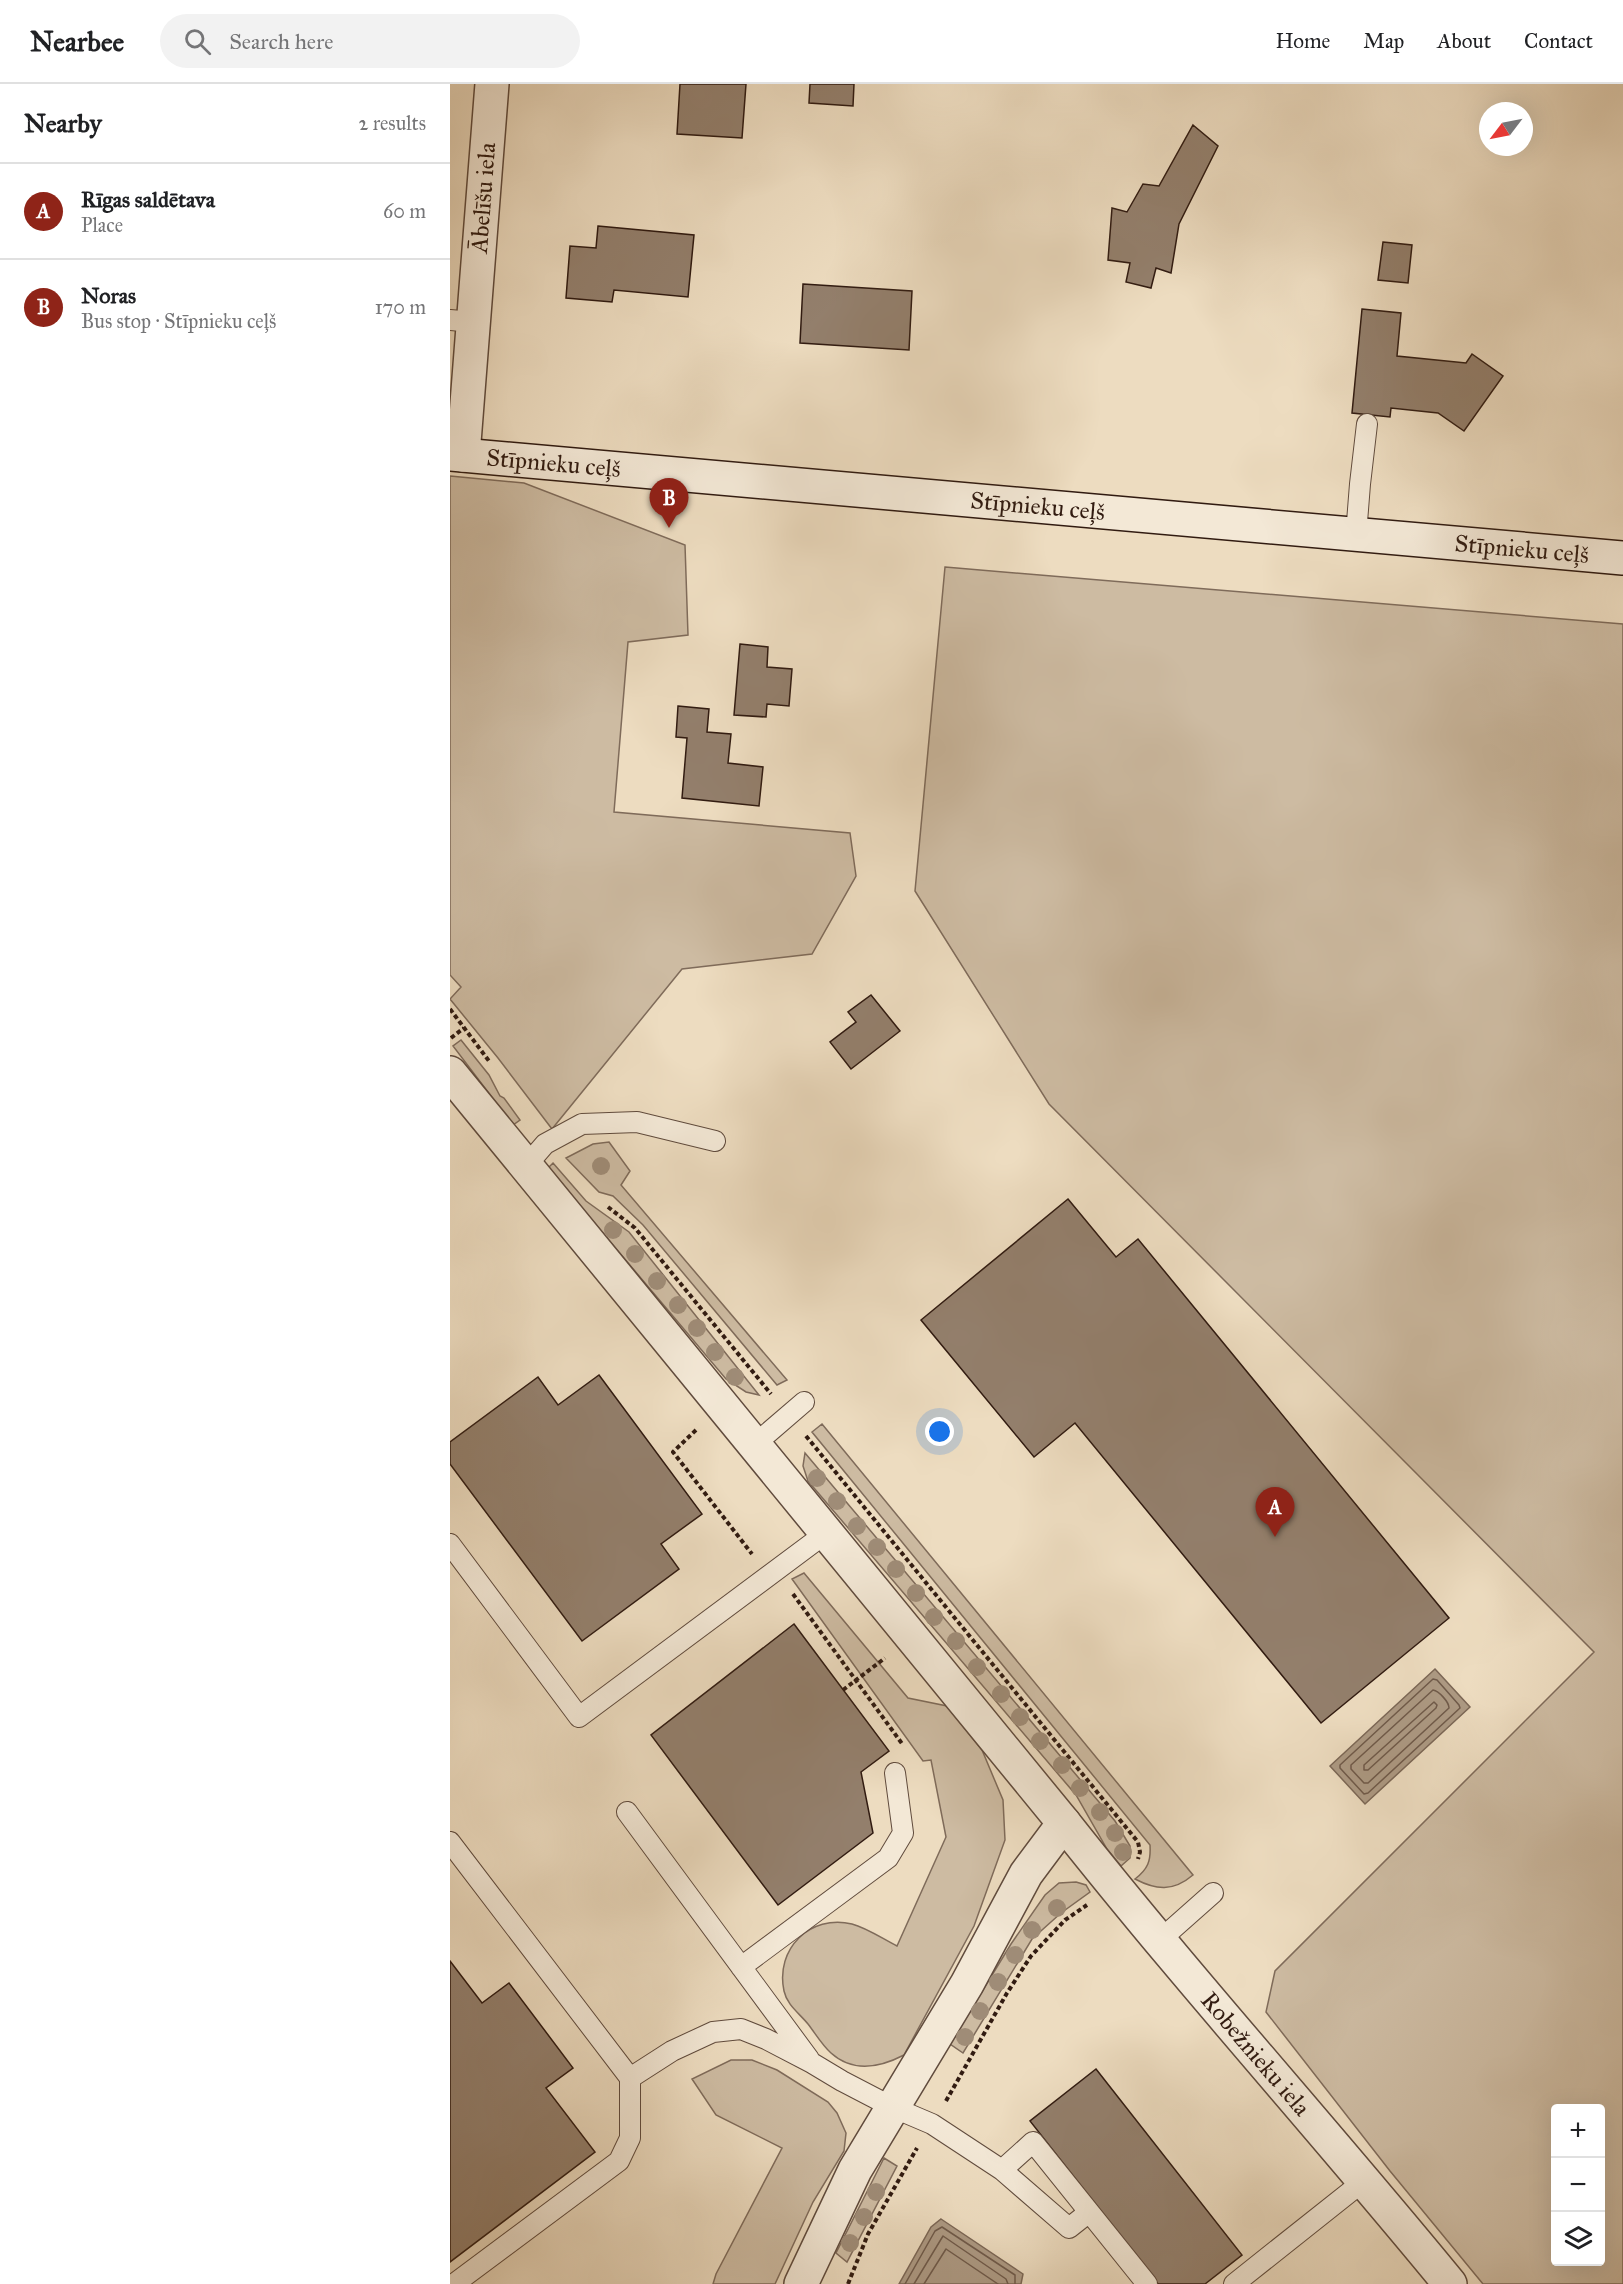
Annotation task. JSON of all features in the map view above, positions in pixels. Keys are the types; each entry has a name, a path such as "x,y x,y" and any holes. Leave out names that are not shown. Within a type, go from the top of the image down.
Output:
{"street":[{"name":"Ābelīšu iela","path":"456,455 461,321 492,84"},
{"name":"Stīpnieku ceļš","path":"456,455 1623,558"},
{"name":"Robežnieku iela","path":"450,1073 1160,1940 1365,2180 1450,2284"},
{"path":"801,2284 855,2170 967,1984 1026,1874 1064,1823"}],"lane":[{"path":"1356,536 1367,424"},
{"path":"526,1166 545,1144 582,1124 637,1122 715,1141"},
{"path":"754,1445 804,1402"},
{"path":"450,1544 579,1717 826,1533"},
{"path":"741,1967 888,1857 903,1833 895,1773"},
{"path":"627,1812 812,2063"},
{"path":"450,1842 630,2078 630,2138 619,2161 454,2284"},
{"path":"1160,1940 1213,1893"},
{"path":"630,2078 672,2051 713,2032 741,2029 766,2039 892,2107 932,2124 1002,2170 1069,2228 1088,2213"},
{"path":"1002,2170 1033,2142 1147,2284"},
{"path":"1234,2284 1365,2180"}],"path":[{"path":"453,1036 464,1028"},
{"path":"843,1690 911,1637"},
{"path":"848,2284 868,2234 901,2173 932,2124 1007,1992 1031,1956 1065,1920 1087,1904"}],"shaded area":[{"path":"450,476 524,483 685,545 688,635 628,642 614,812 850,833 856,876 812,954 682,969 552,1129 450,999 461,987 450,975"},
{"path":"945,567 1623,624 1623,2284 1483,2284 1390,2171 1266,2012 1275,1971 1594,1652 1049,1104 915,891"},
{"path":"461,1040 489,1075 500,1096 520,1120 513,1125 453,1046"},
{"path":"609,1142 630,1171 621,1185 787,1380 777,1385 643,1225 613,1196 599,1192 566,1158 593,1144"},
{"path":"553,1163 586,1201 629,1232 759,1395 746,1392 726,1379 548,1168"},
{"path":"822,1424 1193,1875 1186,1881 1164,1888 1135,1879 1148,1864 1150,1845 812,1432"},
{"path":"805,1453 1115,1821 1130,1846 1130,1858 1121,1866 1107,1849 1076,1795 808,1481 803,1466"},
{"path":"804,1573 908,1698 947,1706 982,1750 1003,1800 1005,1840 974,1926 904,2055 877,2065 858,2066 831,2053 786,1996 783,1976 785,1961 790,1949 799,1938 822,1924 837,1922 852,1924 897,1946 946,1837 931,1760 923,1761 792,1579"},
{"path":"1076,1882 1086,1885 1090,1892 1061,1913 1032,1939 963,2053 950,2044 1011,1944 1045,1895 1059,1883"},
{"path":"731,2060 752,2060 777,2070 828,2102 837,2113 846,2133 844,2151 813,2202 775,2284 713,2284 716,2274 782,2148 716,2115 692,2079"},
{"path":"884,2158 897,2166 847,2262 836,2253"}],"water":[{"path":"1435,1669 1470,1707 1365,1804 1330,1766"},
{"path":"941,2219 1023,2274 1021,2284 899,2284 931,2227"}],"building":[{"path":"680,84 746,84 742,138 677,134"},
{"path":"810,84 854,84 853,106 809,103"},
{"path":"1193,125 1218,146 1179,224 1171,273 1156,268 1151,288 1126,282 1130,263 1108,260 1112,208 1127,212 1143,184 1159,186"},
{"path":"598,226 694,235 688,297 614,290 612,302 566,298 570,246 596,248"},
{"path":"1383,242 1412,245 1408,283 1378,280"},
{"path":"803,284 912,291 909,350 800,343"},
{"path":"1362,309 1401,313 1397,356 1466,363 1472,354 1503,376 1464,431 1438,413 1391,408 1390,417 1352,413"},
{"path":"740,644 768,647 767,667 792,669 789,706 767,704 766,717 734,715"},
{"path":"678,706 709,709 707,732 731,734 728,763 763,767 759,806 682,798 687,738 676,737"},
{"path":"871,995 900,1031 851,1069 830,1042 856,1022 848,1012"},
{"path":"1068,1199 1116,1257 1138,1239 1449,1618 1321,1723 1075,1423 1034,1457 921,1320"},
{"path":"599,1375 702,1514 661,1544 679,1569 582,1641 450,1464 450,1442 538,1377 558,1405"},
{"path":"794,1624 889,1751 861,1772 873,1833 778,1905 651,1735"},
{"path":"450,1961 482,2003 509,1983 573,2068 546,2088 595,2152 450,2262"},
{"path":"1096,2069 1242,2255 1205,2284 1158,2284 1030,2121"}],"place":[{"name":"Noras","path":"669,528"},
{"name":"Rīgas saldētava","path":"1275,1537"}]}
